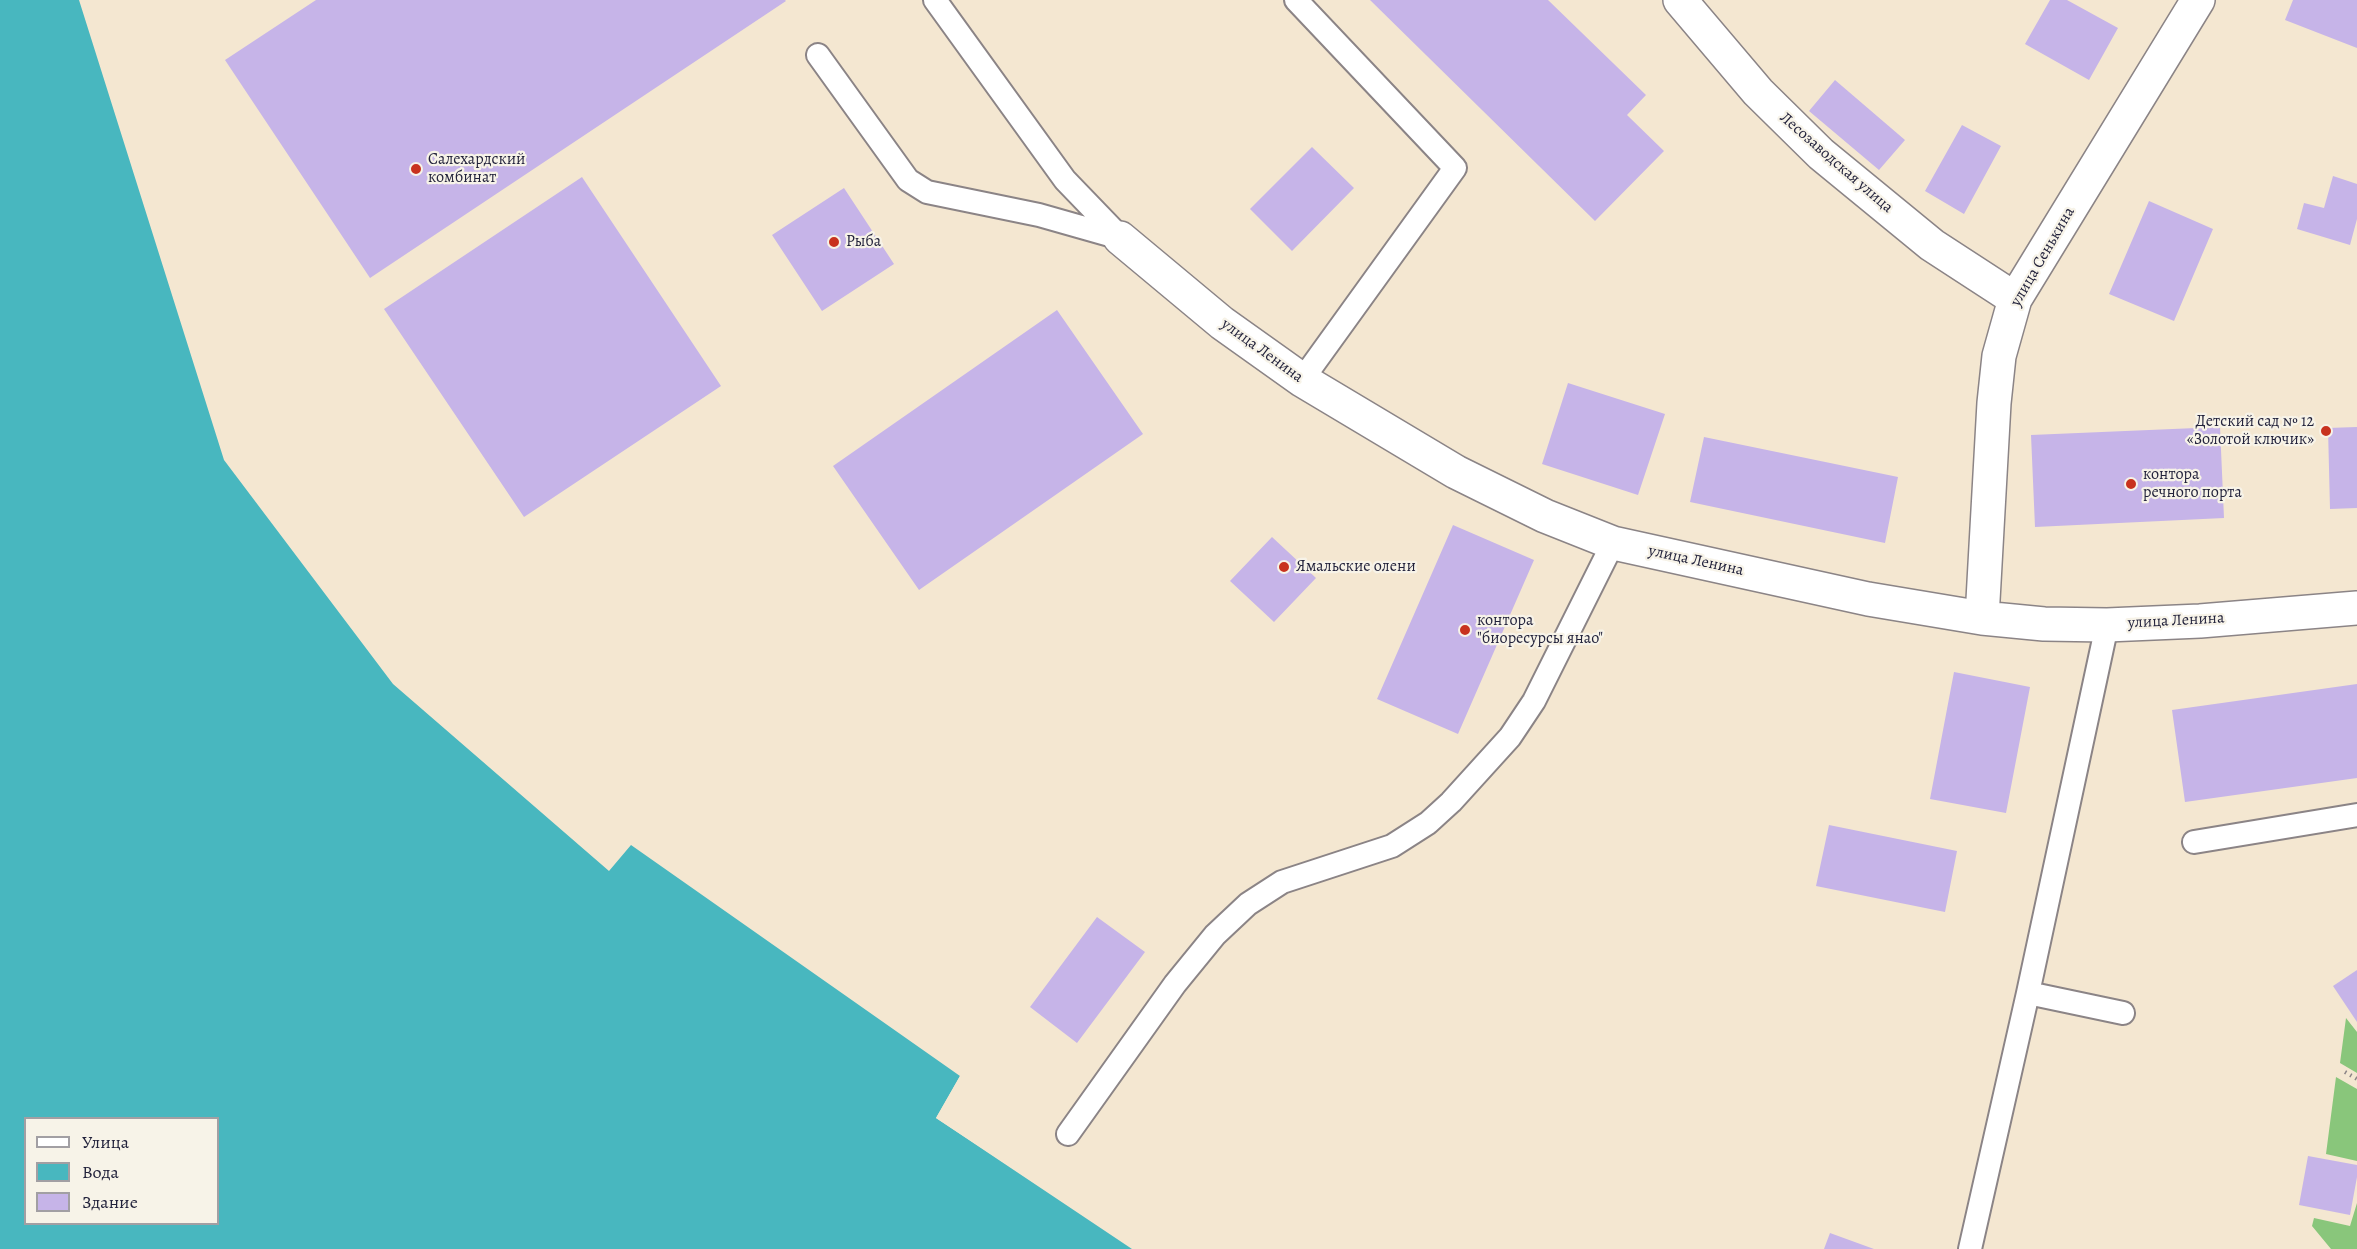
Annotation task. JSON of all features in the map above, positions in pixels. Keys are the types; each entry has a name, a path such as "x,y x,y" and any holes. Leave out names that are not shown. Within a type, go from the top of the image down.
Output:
{"street":[{"name":"Лесозаводская улица","path":"1680,0 1758,92 1821,154 1932,245 2015,299"},
{"name":"улица Сенькина","path":"1982,618 1995,391 1999,356 2015,299 2198,0"},
{"name":"улица Ленина","path":"1120,238 1222,323 1302,380 1456,472 1545,516 1613,543 1868,599 1982,618 2043,624 2108,625 2200,621 2357,608"}],"lane":[{"path":"935,0 1065,180 1120,238"},
{"path":"1296,0 1455,168 1302,380"},
{"path":"818,55 908,180 927,192 1038,215 1120,238"},
{"path":"1068,1134 1175,984 1215,935 1248,904 1282,882 1392,846 1428,823 1451,802 1510,737 1534,701 1613,543"},
{"path":"1970,1249 2108,625"},
{"path":"2194,842 2357,815"},
{"path":"2028,993 2122,1013"}],"path":[{"path":"2345,1072 2357,1079"}],"green space":[{"path":"2346,1018 2357,1032 2357,1073 2340,1063"},
{"path":"2336,1077 2357,1089 2357,1161 2326,1154"},
{"path":"2357,1203 2357,1249 2331,1249 2312,1226 2314,1218 2350,1226"}],"water":[{"path":"0,0 79,0 224,460 393,684 609,871 631,845 960,1076 936,1118 1132,1249 0,1249"}],"pier":[{"path":"960,1076 963,1078 940,1117 1135,1249 936,1118"}],"building":[{"name":"Салехардский комбинат","path":"316,0 786,1 370,278 225,60"},
{"path":"1370,0 1548,0 1646,95 1627,115 1664,151 1595,221"},
{"path":"2050,0 2067,0 2118,28 2089,80 2025,44"},
{"path":"2293,0 2357,0 2357,48 2285,20"},
{"path":"1835,80 1905,140 1879,170 1809,111"},
{"path":"1962,125 2001,146 1964,214 1925,191"},
{"path":"1312,147 1354,188 1292,251 1250,209"},
{"path":"2333,176 2357,184 2357,219 2350,245 2297,229 2304,203 2324,208"},
{"path":"582,177 721,386 524,517 384,309"},
{"path":"844,188 894,264 822,311 772,235"},
{"path":"2149,201 2213,229 2174,321 2109,294"},
{"path":"1057,310 1143,434 919,590 833,466"},
{"path":"1568,383 1665,414 1638,495 1542,464"},
{"path":"2220,427 2224,518 2035,527 2031,435"},
{"path":"2357,427 2357,508 2330,509 2328,428"},
{"path":"1704,437 1898,477 1885,543 1690,502"},
{"path":"1453,525 1534,560 1458,734 1377,699"},
{"path":"1272,537 1316,578 1274,622 1230,581"},
{"path":"1954,672 2030,687 2006,813 1930,799"},
{"path":"2357,684 2357,778 2185,802 2172,710"},
{"path":"1829,825 1957,851 1945,912 1816,886"},
{"path":"1097,917 1145,952 1077,1043 1030,1007"},
{"path":"2357,970 2357,1022 2333,986"},
{"path":"2308,1156 2357,1165 2350,1215 2299,1205"},
{"path":"1830,1233 1874,1249 1824,1249"}],"place":[{"name":"Салехардский комбинат","path":"416,169"},
{"name":"Рыба","path":"834,242"},
{"name":"Детский сад № 12 «Золотой ключик»","path":"2326,431"},
{"name":"контора речного порта","path":"2131,484"},
{"name":"Ямальские олени","path":"1284,567"},
{"name":"контора \"биоресурсы янао\"","path":"1465,630"}]}
